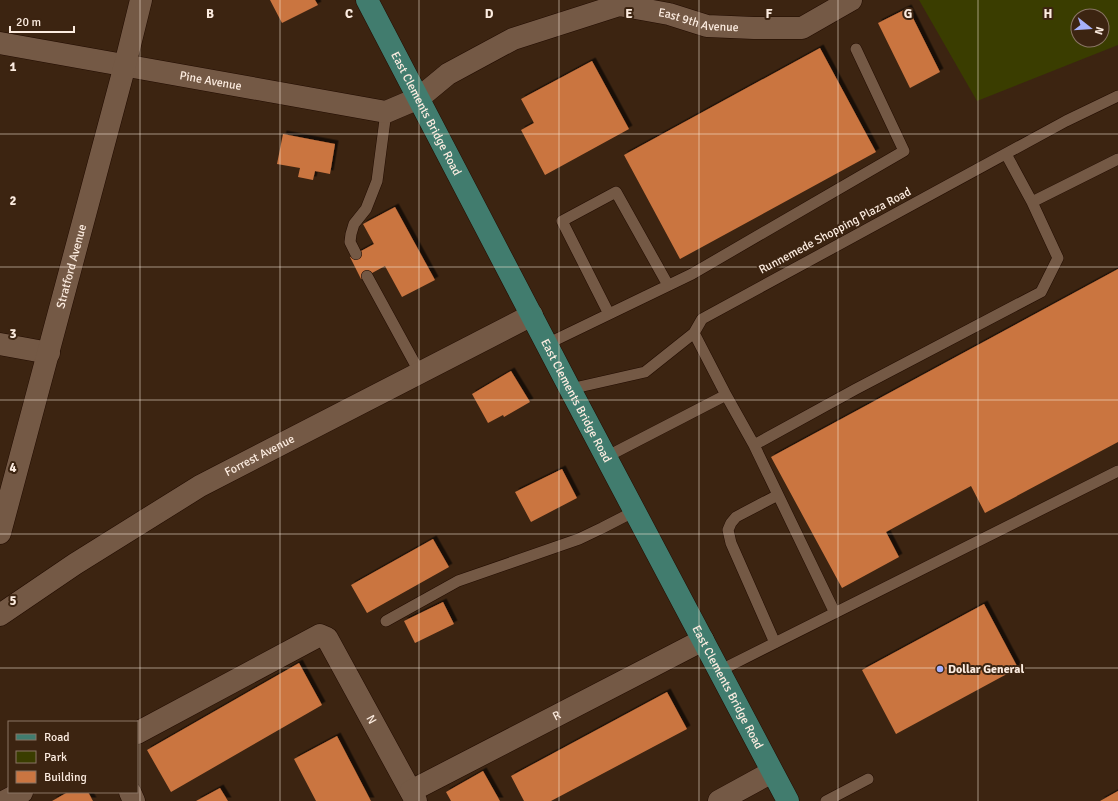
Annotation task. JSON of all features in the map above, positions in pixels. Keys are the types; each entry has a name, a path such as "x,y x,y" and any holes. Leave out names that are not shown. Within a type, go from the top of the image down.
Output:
{"main road":[{"name":"East Clements Bridge Road","path":"367,0 606,458 788,801"}],"street":[{"name":"Stratford Avenue","path":"0,533 49,353 141,0"},
{"name":"East 9th Avenue","path":"419,98 448,74 513,39 619,4 670,14 708,26 802,28 851,0"},
{"name":"Pine Avenue","path":"0,43 386,112"},
{"path":"386,112 419,98"},
{"name":"Forrest Avenue","path":"0,616 75,564 200,486 532,315"},
{"path":"0,344 49,353"},
{"name":"N","path":"138,732 320,635 327,638 413,796"},
{"name":"R","path":"413,796 703,640"},
{"path":"719,801 772,772"},
{"path":"5,801 20,793"}],"lane":[{"path":"547,344 692,274 904,150 856,49"},
{"name":"Runnemede Shopping Plaza Road","path":"570,389 645,372 694,333 702,319 1066,121 1118,96"},
{"path":"356,254 350,242 351,234 354,224 366,209 377,181 386,112"},
{"path":"754,445 856,389 1041,292 1058,258 1032,202 1006,154"},
{"path":"1032,202 1118,159"},
{"path":"609,314 562,221 616,192 668,286"},
{"path":"367,276 420,373"},
{"path":"694,333 754,445 834,613"},
{"path":"606,458 726,395"},
{"path":"719,670 1118,471"},
{"path":"775,643 730,543 728,530 736,517 778,495"},
{"path":"386,622 458,581 580,539 634,510"},
{"path":"826,801 868,779"}],"green space":[{"path":"919,0 1118,0 1118,45 977,101"}],"building":[{"path":"270,0 315,0 318,5 282,23"},
{"path":"908,8 940,72 910,88 878,23"},
{"path":"820,48 876,152 680,259 624,155"},
{"path":"592,61 629,129 545,175 521,130 534,123 521,99"},
{"path":"283,134 335,144 330,174 315,171 313,180 298,177 300,168 277,164"},
{"path":"395,207 435,280 402,297 385,266 361,279 350,257 374,244 363,224"},
{"path":"1118,269 1118,442 985,513 971,486 886,532 899,557 842,588 771,457"},
{"path":"511,371 530,402 504,417 503,415 488,423 472,394"},
{"path":"562,469 577,498 531,522 515,492"},
{"path":"433,539 449,567 367,613 351,585"},
{"path":"443,602 454,624 415,643 404,621"},
{"name":"Dollar General","path":"984,604 1018,668 896,734 862,670"},
{"path":"299,663 322,705 171,792 147,750"},
{"path":"667,692 687,729 551,801 524,801 511,776"},
{"path":"337,736 371,801 316,801 294,759"},
{"path":"483,771 500,801 451,801 446,792"},
{"path":"220,788 228,801 196,801"},
{"path":"1118,791 1118,801 1100,801"},
{"path":"66,793 89,793 93,801 52,801"}],"place":[{"name":"Dollar General","path":"940,669"}]}
